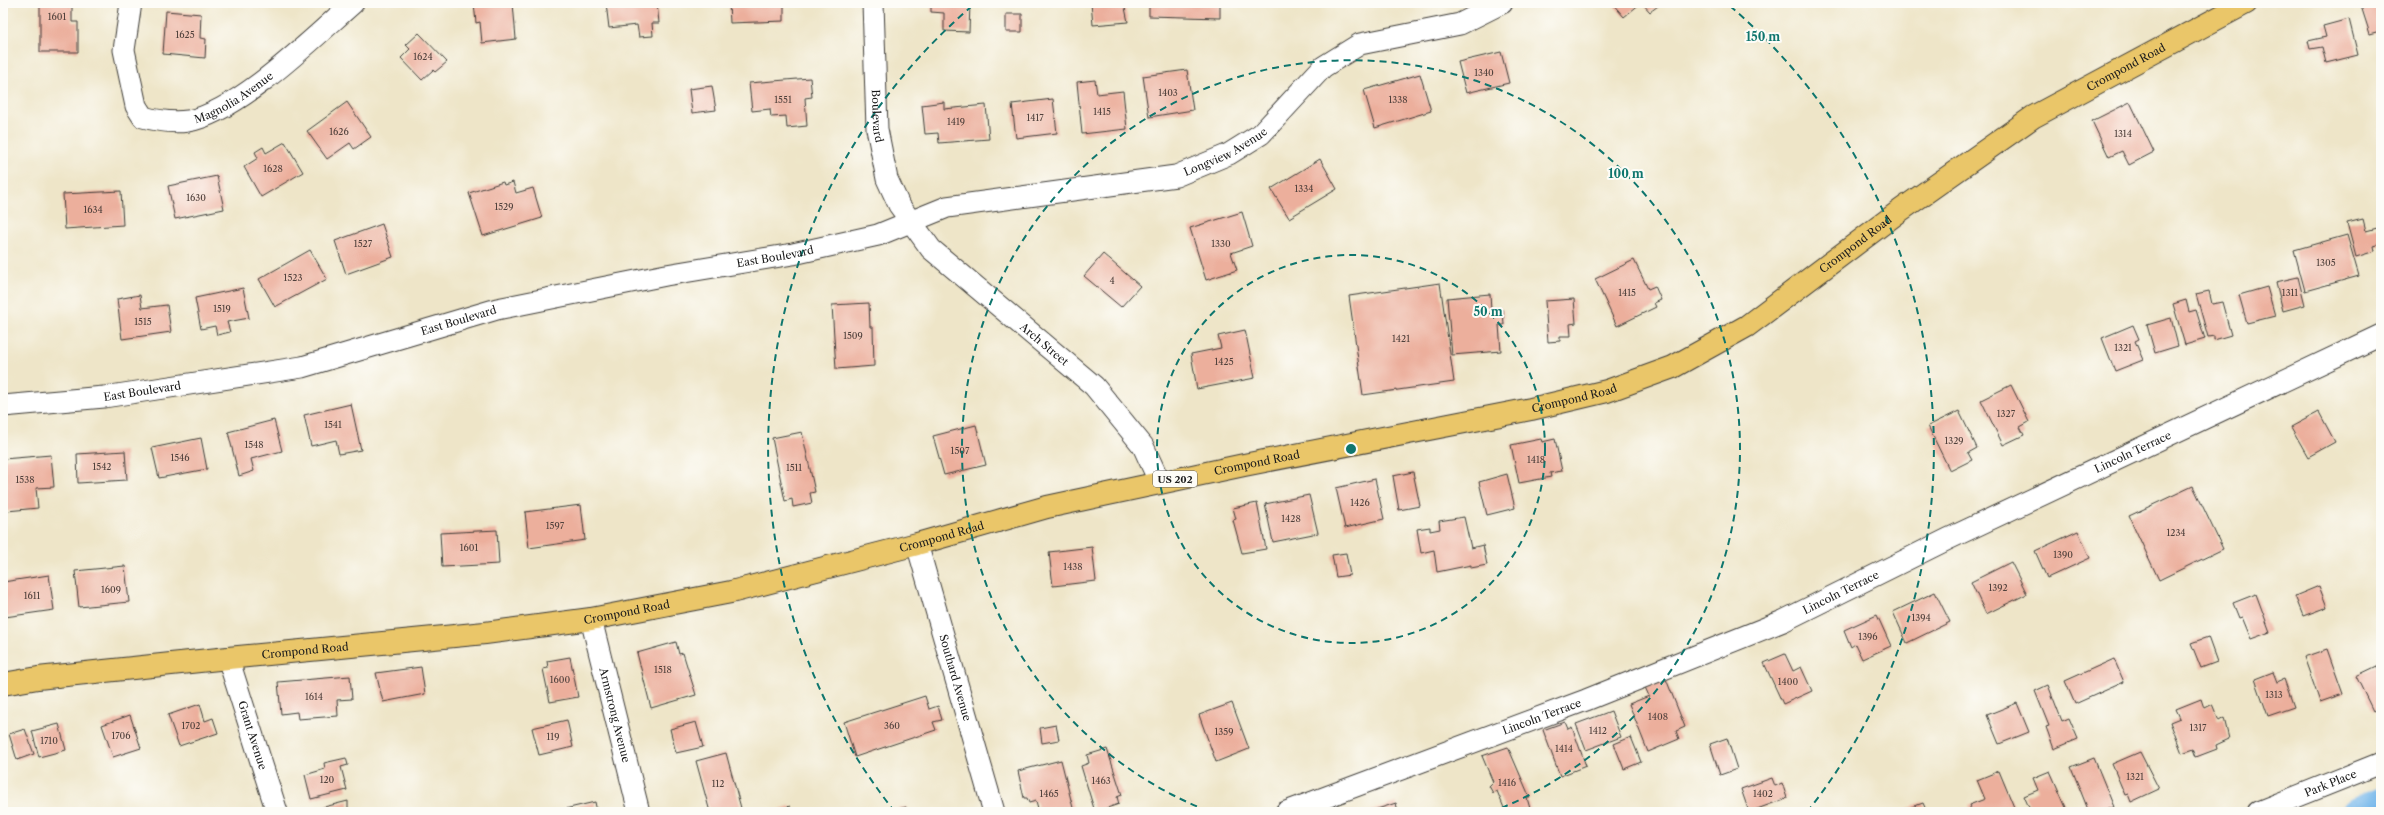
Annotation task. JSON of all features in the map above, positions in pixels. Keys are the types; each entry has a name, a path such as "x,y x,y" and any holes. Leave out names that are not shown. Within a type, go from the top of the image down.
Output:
{"main road":[{"name":"Crompond Road","path":"3,684 38,678 485,633 591,618 731,592 917,544 1047,507 1538,407 1607,391 1672,367 1747,326 1901,210 2033,117 2246,3"}],"street":[{"name":"Magnolia Avenue","path":"131,3 124,50 136,106 143,117 162,122 189,121 229,105 290,58 353,3"},
{"name":"Boulevard","path":"873,3 877,129 887,179 899,205 911,221"},
{"name":"Longview Avenue","path":"911,221 947,207 1176,176 1229,154 1260,134 1323,67 1360,44 1460,24 1502,3"},
{"name":"East Boulevard","path":"3,406 104,397 302,367 497,309 666,274 793,254 878,235 911,221"},
{"name":"Arch Street","path":"911,221 931,249 1094,386 1143,446 1160,483"},
{"name":"Lincoln Terrace","path":"1286,812 1586,700 1783,621 1948,539 2381,335"},
{"name":"Southard Avenue","path":"917,544 994,812"},
{"name":"Armstrong Avenue","path":"591,618 639,812"},
{"name":"Grant Avenue","path":"228,658 277,812"},
{"name":"Park Place","path":"2258,812 2381,763"}],"building":[{"path":"40,3 72,3 72,22 78,22 78,52 40,52"},
{"path":"474,3 513,3 516,39 482,43 480,22 476,23"},
{"path":"606,3 657,3 659,23 652,23 653,36 639,37 637,25 609,28"},
{"path":"729,3 784,3 784,21 730,23"},
{"path":"931,3 970,3 969,32 944,31 944,13 931,12"},
{"path":"1091,3 1124,3 1128,22 1093,25"},
{"path":"1149,3 1220,3 1220,18 1149,16"},
{"path":"1612,3 1641,3 1624,17"},
{"path":"1642,3 1662,3 1650,12"},
{"path":"2360,3 2381,3 2381,31 2370,34"},
{"path":"166,11 201,14 200,38 206,39 205,58 163,54"},
{"path":"1006,14 1022,14 1022,32 1006,32"},
{"path":"2349,19 2358,55 2326,63 2322,47 2310,49 2308,41 2326,37 2323,26"},
{"path":"419,33 447,62 435,72 433,70 422,80 401,58 410,49 406,45"},
{"path":"1501,52 1509,83 1466,93 1458,62"},
{"path":"1187,70 1193,110 1149,117 1143,76"},
{"path":"1420,74 1431,111 1375,128 1364,90"},
{"path":"810,78 812,97 805,98 807,126 787,128 786,116 771,117 770,109 752,111 749,83"},
{"path":"1095,80 1097,94 1123,91 1127,129 1082,134 1077,82"},
{"path":"712,86 716,110 692,113 689,89"},
{"path":"1053,99 1057,133 1016,138 1012,104"},
{"path":"347,102 371,137 354,149 350,143 327,159 307,131"},
{"path":"944,102 944,109 986,105 989,139 939,143 938,133 925,134 922,105"},
{"path":"2130,102 2154,152 2129,165 2122,151 2109,157 2092,121"},
{"path":"285,142 303,172 261,197 244,167 258,158 255,152 263,147 266,153"},
{"path":"1320,159 1337,189 1289,218 1271,189"},
{"path":"217,176 224,209 175,219 168,186"},
{"path":"503,182 504,185 513,182 516,193 533,188 542,218 483,236 469,193"},
{"path":"121,191 123,225 65,229 63,194"},
{"path":"1242,212 1252,246 1231,253 1237,270 1206,280 1190,228"},
{"path":"2363,219 2366,231 2381,227 2381,244 2374,246 2375,251 2356,257 2347,223"},
{"path":"382,224 393,257 346,274 335,241"},
{"path":"2347,235 2359,276 2305,291 2294,250"},
{"path":"310,250 327,279 275,307 259,279"},
{"path":"1103,254 1140,286 1121,307 1084,276"},
{"path":"1634,260 1648,289 1655,286 1661,300 1654,303 1656,307 1617,326 1595,279"},
{"path":"2298,277 2305,305 2283,311 2276,282"},
{"path":"1440,283 1454,382 1363,395 1349,296"},
{"path":"2267,287 2275,316 2247,323 2239,295"},
{"path":"243,288 249,318 227,322 230,332 217,335 215,326 201,329 195,298"},
{"path":"2209,291 2212,304 2222,302 2231,335 2214,340 2214,336 2208,337 2196,294"},
{"path":"1490,294 1491,311 1503,310 1504,325 1499,325 1501,351 1452,355 1447,298"},
{"path":"140,295 142,308 167,305 171,332 122,339 117,299"},
{"path":"1574,299 1576,323 1570,324 1571,336 1560,336 1560,341 1548,342 1545,301"},
{"path":"2186,300 2189,312 2196,310 2205,339 2185,345 2173,304"},
{"path":"869,303 870,327 873,327 874,366 836,369 832,305"},
{"path":"2171,318 2178,346 2155,353 2147,325"},
{"path":"2133,325 2139,339 2135,341 2143,360 2115,371 2102,338"},
{"path":"1245,330 1255,378 1197,389 1191,354 1221,348 1218,336"},
{"path":"2011,385 2029,422 2020,427 2024,435 2003,445 1981,400"},
{"path":"351,404 361,450 339,454 336,440 311,446 304,415"},
{"path":"1959,411 1977,448 1968,453 1972,460 1950,471 1928,426"},
{"path":"2319,412 2335,442 2308,457 2291,427"},
{"path":"274,420 282,451 251,459 254,471 239,476 228,432"},
{"path":"976,425 986,465 944,475 933,436"},
{"path":"802,432 815,492 810,493 812,503 793,507 792,499 785,501 772,438"},
{"path":"201,438 207,469 159,478 152,448"},
{"path":"1541,439 1542,442 1555,439 1562,471 1550,473 1551,477 1519,483 1511,445"},
{"path":"125,451 127,480 78,483 77,454"},
{"path":"51,455 54,487 36,488 38,508 7,511 5,490 3,490 3,459"},
{"path":"1413,472 1420,506 1399,510 1393,476"},
{"path":"1507,474 1515,508 1487,515 1479,482"},
{"path":"1375,479 1384,519 1345,528 1336,488"},
{"path":"2193,486 2223,549 2159,580 2129,516"},
{"path":"1309,495 1318,533 1273,542 1265,504"},
{"path":"1257,503 1266,549 1242,553 1233,520 1236,519 1233,508"},
{"path":"581,505 585,540 529,548 525,512"},
{"path":"1464,517 1471,548 1483,545 1487,565 1471,568 1471,565 1437,572 1434,550 1421,553 1417,529 1430,527 1430,531 1440,529 1439,521"},
{"path":"497,530 499,564 442,567 440,533"},
{"path":"2078,531 2090,558 2047,578 2035,551"},
{"path":"1092,547 1096,581 1053,586 1049,552"},
{"path":"1346,553 1350,575 1336,577 1332,555"},
{"path":"2011,562 2027,594 1986,614 1971,582"},
{"path":"125,566 129,602 79,607 75,571"},
{"path":"49,575 54,610 5,617 3,582"},
{"path":"2319,586 2327,607 2303,616 2295,596"},
{"path":"1935,592 1950,622 1907,643 1893,612"},
{"path":"2256,594 2270,632 2251,639 2242,617 2239,618 2233,603"},
{"path":"1877,615 1891,646 1862,659 1855,644 1851,647 1844,630"},
{"path":"2208,637 2217,662 2201,668 2191,643"},
{"path":"676,642 679,654 683,653 696,695 651,708 637,653"},
{"path":"2327,649 2343,694 2320,702 2304,657"},
{"path":"1785,654 1793,671 1801,667 1812,691 1783,704 1764,663"},
{"path":"570,657 578,697 550,702 543,669 548,668 547,661"},
{"path":"2114,659 2124,682 2075,704 2065,681"},
{"path":"2377,666 2381,674 2381,707 2373,711 2356,676"},
{"path":"421,667 425,694 383,702 376,673"},
{"path":"2273,672 2277,682 2284,679 2294,707 2268,716 2255,679"},
{"path":"350,676 352,699 337,700 338,716 298,719 297,712 281,714 278,682"},
{"path":"1666,679 1685,727 1676,731 1679,739 1648,752 1629,704 1649,696 1645,687"},
{"path":"2048,685 2062,721 2069,718 2078,739 2054,749 2046,727 2049,726 2035,691"},
{"path":"925,696 929,709 938,706 942,720 933,722 936,730 855,757 844,722"},
{"path":"2201,699 2204,708 2212,704 2219,721 2224,718 2229,739 2216,745 2217,749 2196,757 2193,749 2182,753 2170,722 2180,718 2176,709"},
{"path":"1232,703 1249,749 1216,762 1199,715"},
{"path":"2017,703 2029,732 1999,744 1987,715"},
{"path":"200,704 205,721 213,718 218,733 179,746 168,715"},
{"path":"1611,711 1621,737 1586,750 1576,724"},
{"path":"130,715 141,748 113,757 102,725"},
{"path":"567,720 573,747 539,755 532,728"},
{"path":"696,722 703,747 676,753 670,729"},
{"path":"1565,722 1568,729 1572,727 1586,766 1560,776 1543,730"},
{"path":"59,724 66,750 39,757 32,731"},
{"path":"1056,725 1059,740 1042,743 1040,728"},
{"path":"25,729 34,754 17,760 9,734"},
{"path":"1631,737 1641,762 1624,769 1614,744"},
{"path":"1727,738 1737,769 1720,775 1710,744"},
{"path":"1508,747 1530,798 1527,798 1531,812 1508,812 1504,808 1497,791 1493,793 1489,786 1493,782 1482,756"},
{"path":"1107,749 1122,795 1117,797 1119,804 1095,812 1081,766 1089,763 1087,755"},
{"path":"2140,752 2159,789 2131,802 2128,794 2125,795 2112,764"},
{"path":"726,753 741,808 724,812 710,812 696,761"},
{"path":"346,758 348,765 341,767 347,790 311,799 305,775 325,769 324,763"},
{"path":"2094,758 2114,807 2100,812 2089,812 2071,767"},
{"path":"1061,760 1074,812 1039,812 1036,801 1029,803 1027,798 1024,798 1018,771"},
{"path":"1999,771 2016,812 1972,812 1969,805 1985,799 1977,780"},
{"path":"2050,771 2068,812 2031,812 2024,796 2038,790 2033,778"},
{"path":"1772,778 1775,786 1782,783 1787,798 1749,812 1741,789"},
{"path":"348,801 348,812 321,812 320,808"},
{"path":"595,802 597,812 556,812 556,811"},
{"path":"1396,803 1398,812 1368,812"},
{"path":"1923,803 1927,812 1901,811"},
{"path":"790,806 792,812 772,812"},
{"path":"906,807 907,812 890,812 890,811"}],"waterway":[{"path":"2355,812 2381,801"}]}
